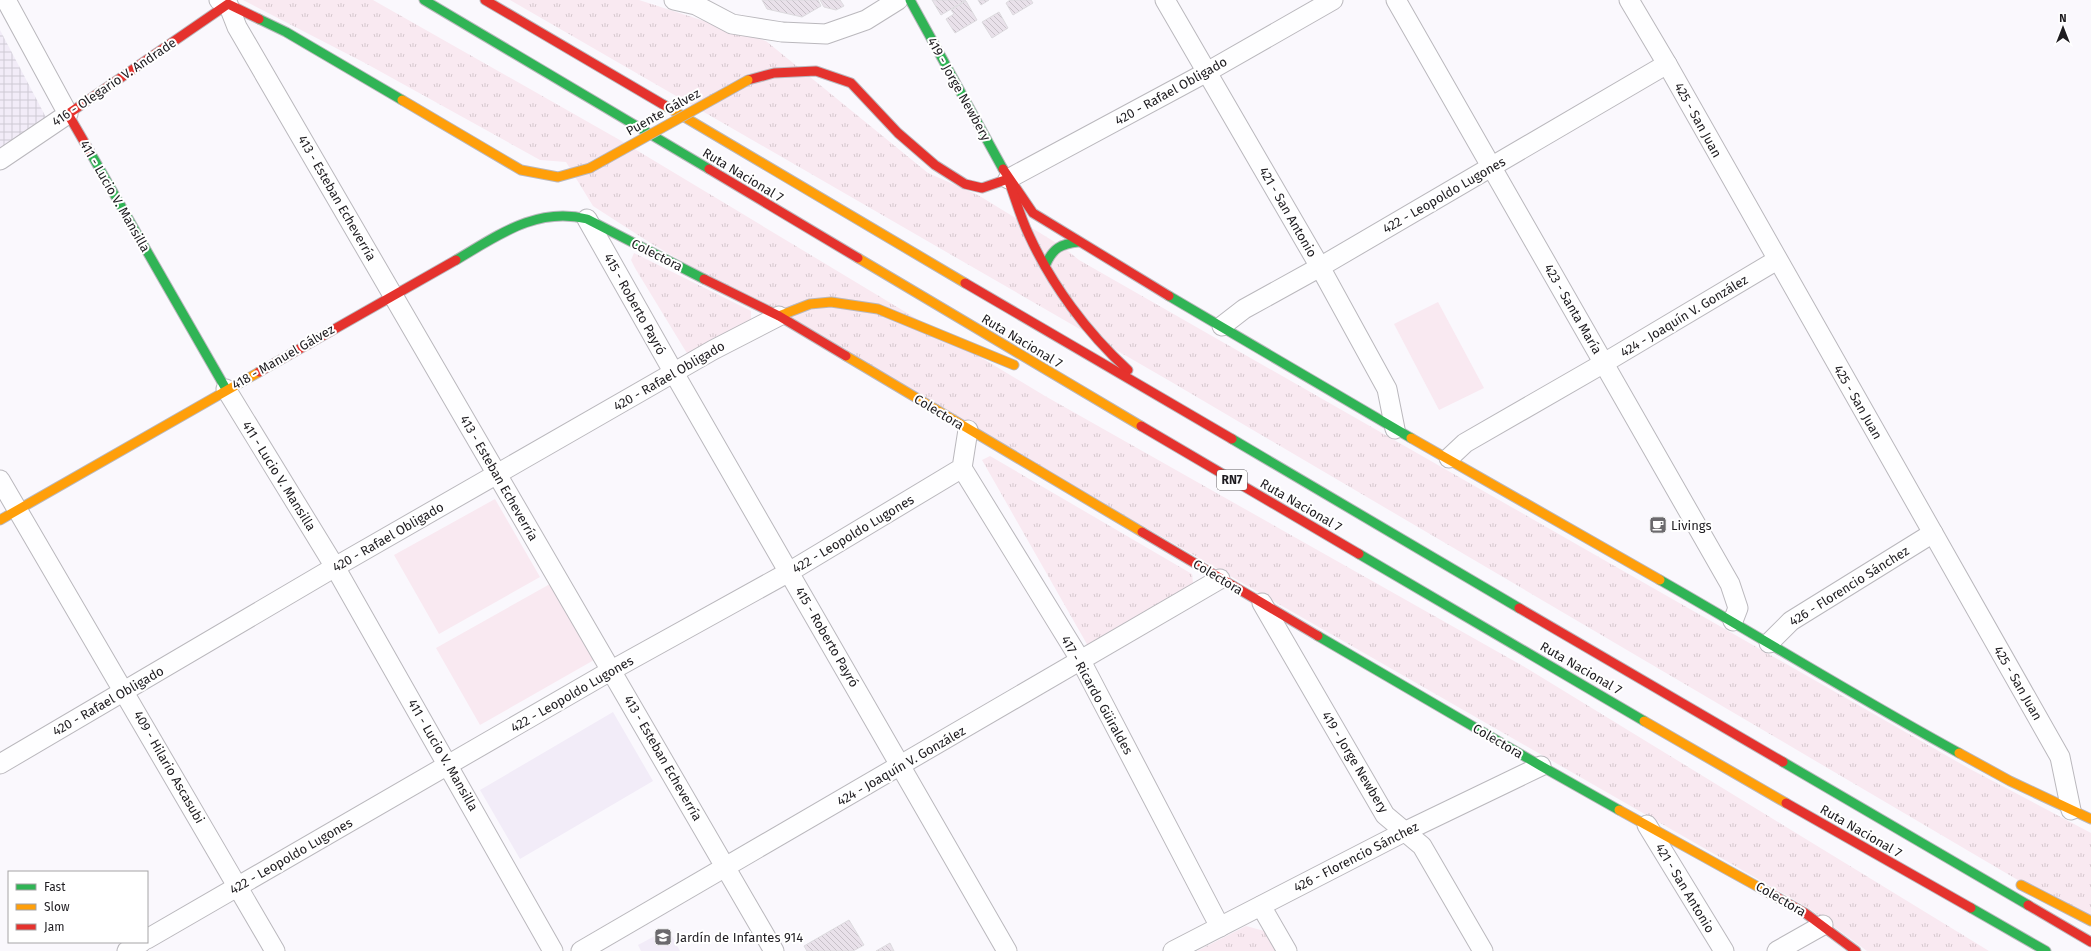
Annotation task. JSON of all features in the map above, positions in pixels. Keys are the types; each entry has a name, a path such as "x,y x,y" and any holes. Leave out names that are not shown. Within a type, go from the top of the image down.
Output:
{"main road":[{"name":"Ruta Nacional 7","path":"424,0 1105,405 1828,828 2046,951"},
{"name":"Ruta Nacional 7","path":"484,0 2091,942"},
{"name":"419 - Jorge Newbery","path":"910,0 1008,180"},
{"name":"416 - Olegario V. Andrade","path":"68,114 223,2"},
{"name":"Puente Gálvez","path":"223,2 286,32 521,170 558,177 590,168 748,80 774,74 816,71 851,83 898,132 935,165 965,184 982,188 1008,180"},
{"name":"411 - Lucio V. Mansilla","path":"68,114 226,389"},
{"path":"1008,180 1031,240 1052,276 1098,339 1121,365 1168,402"},
{"path":"1008,180 1033,214 1078,242 1395,429 1449,458 1733,621 1895,718 2010,781 2091,819"},
{"name":"418 - Manuel Gálvez","path":"0,520 392,294 518,224 553,215 580,217"},
{"name":"Colectora","path":"580,217 779,316 1262,604 1540,766 1805,912 1856,951"},
{"path":"1046,264 1050,252 1065,243 1078,242"},
{"path":"779,316 810,304 831,302 878,309 1021,367"},
{"path":"1035,374 1105,405"},
{"path":"1852,803 1942,844"},
{"path":"1828,828 1903,880"},
{"path":"2013,881 2091,921"}],"street":[{"name":"411 - Lucio V. Mansilla","path":"6,0 68,114"},
{"path":"674,0 694,2 732,24 782,32 826,34 866,20 898,0"},
{"name":"421 - San Antonio","path":"1166,0 1320,267 1387,389 1395,429"},
{"name":"420 - Rafael Obligado","path":"1008,180 1207,72 1333,0"},
{"name":"423 - Santa María","path":"1396,0 1730,584 1738,608 1733,621"},
{"name":"425 - San Juan","path":"1629,0 1667,64 2060,757 2071,810"},
{"name":"413 - Esteban Echeverría","path":"223,2 774,951"},
{"name":"422 - Leopoldo Lugones","path":"1222,326 1244,309 1320,267 1667,64"},
{"name":"416 - Olegario V. Andrade","path":"0,160 68,114"},
{"name":"415 - Roberto Payró","path":"580,217 674,373 902,765 1008,951"},
{"name":"424 - Joaquín V. González","path":"1449,458 1465,443 1604,363 1777,260"},
{"name":"420 - Rafael Obligado","path":"0,764 335,567 713,350 779,316"},
{"name":"411 - Lucio V. Mansilla","path":"226,389 335,567 553,951"},
{"path":"962,468 968,430"},
{"name":"422 - Leopoldo Lugones","path":"148,938 449,766 612,670 789,572 962,468"},
{"name":"417 - Ricardo Güiraldes","path":"962,468 1081,662 1220,927"},
{"name":"409 - Hilario Ascasubi","path":"0,480 125,691 275,951"},
{"name":"426 - Florencio Sánchez","path":"1769,642 1791,621 1933,533"},
{"name":"424 - Joaquín V. González","path":"581,951 1081,662 1220,579"},
{"name":"419 - Jorge Newbery","path":"1262,604 1385,815 1422,846 1483,951"},
{"name":"426 - Florencio Sánchez","path":"1173,951 1404,832 1540,766"},
{"name":"421 - San Antonio","path":"1647,825 1724,951"},
{"path":"1261,906 1287,951"},
{"path":"1777,951 1823,925"},
{"path":"127,951 140,943"}],"shaded area":[{"path":"0,30 49,123 0,155"},
{"path":"613,712 653,781 520,859 480,790"},
{"name":"Jardín de Infantes 914","path":"668,929 680,951 641,951 638,945"}],"green space":[{"path":"243,0 373,0 618,139 1045,396 1528,669 1989,951 1867,951 1810,909 652,244 593,206 566,162 540,160 365,63"},
{"path":"510,0 639,0 766,41 928,173 978,195 1063,247 1079,260 1970,769 2091,833 2091,923 1168,380"},
{"path":"634,253 751,311 751,320 688,355 635,268 631,260"},
{"path":"1438,302 1484,388 1439,410 1394,324"},
{"path":"990,456 1192,574 1193,583 1088,646 982,460"},
{"path":"495,499 540,577 439,634 394,555"},
{"path":"550,584 594,660 480,725 436,648"},
{"path":"1246,926 1268,932 1279,951 1197,951"}],"building":[{"path":"762,0 818,0 821,6 802,17 767,9"},
{"path":"820,0 840,0 844,6 836,10 824,7"},
{"path":"932,0 966,0 941,15"},
{"path":"978,0 989,0 981,5"},
{"path":"1010,0 1031,0 1033,3 1013,15 1006,3"},
{"path":"966,1 977,20 955,33 946,19 954,14 951,10"},
{"path":"999,12 1008,28 992,38 982,22"},
{"path":"849,920 864,945 853,951 807,951 804,946"},
{"path":"890,943 894,951 876,951"}],"traffic: fast":[{"path":"424,0 709,169"},
{"path":"910,0 1003,169"},
{"path":"259,19 286,32 402,100"},
{"path":"90,152 226,389"},
{"path":"456,260 502,233 518,226 534,220 569,216 587,219 704,279"},
{"path":"1046,264 1058,248 1067,244 1078,242"},
{"path":"1169,296 1411,438"},
{"path":"1232,439 1519,608"},
{"path":"1359,554 1644,721"},
{"path":"1660,580 1884,711 1959,753"},
{"path":"1318,636 1619,810"},
{"path":"1783,762 2028,905"},
{"path":"1971,908 2046,951"}],"traffic: slow":[{"path":"590,168 748,80"},
{"path":"402,100 521,170 558,177 590,168"},
{"path":"664,105 965,283"},
{"path":"858,258 1141,426"},
{"path":"779,316 810,304 831,302 878,309 1014,365"},
{"path":"846,356 1142,532"},
{"path":"0,520 259,372"},
{"path":"1411,438 1660,580"},
{"path":"1644,721 1786,803"},
{"path":"1959,753 2010,781 2091,819"},
{"path":"1619,810 1771,894"},
{"path":"2021,885 2091,921"}],"traffic: jam":[{"path":"485,0 664,105"},
{"path":"90,152 68,114 228,4 259,19"},
{"path":"748,80 774,73 816,71 851,83 898,133 935,165 965,184 982,188 1008,179"},
{"path":"709,169 858,258"},
{"path":"1003,169 1033,213 1169,296"},
{"path":"1008,179 1028,233 1037,252 1059,289 1084,324 1128,370"},
{"path":"259,372 456,260"},
{"path":"704,279 779,316 846,356"},
{"path":"965,283 1232,439"},
{"path":"1141,426 1359,554"},
{"path":"1142,532 1318,636"},
{"path":"1519,608 1783,762"},
{"path":"1786,803 1971,908"},
{"path":"1771,894 1805,913 1856,951"},
{"path":"2028,905 2091,942"}],"place":[{"name":"Livings","path":"1658,525"},
{"name":"Jardín de Infantes 914","path":"663,937"}]}
